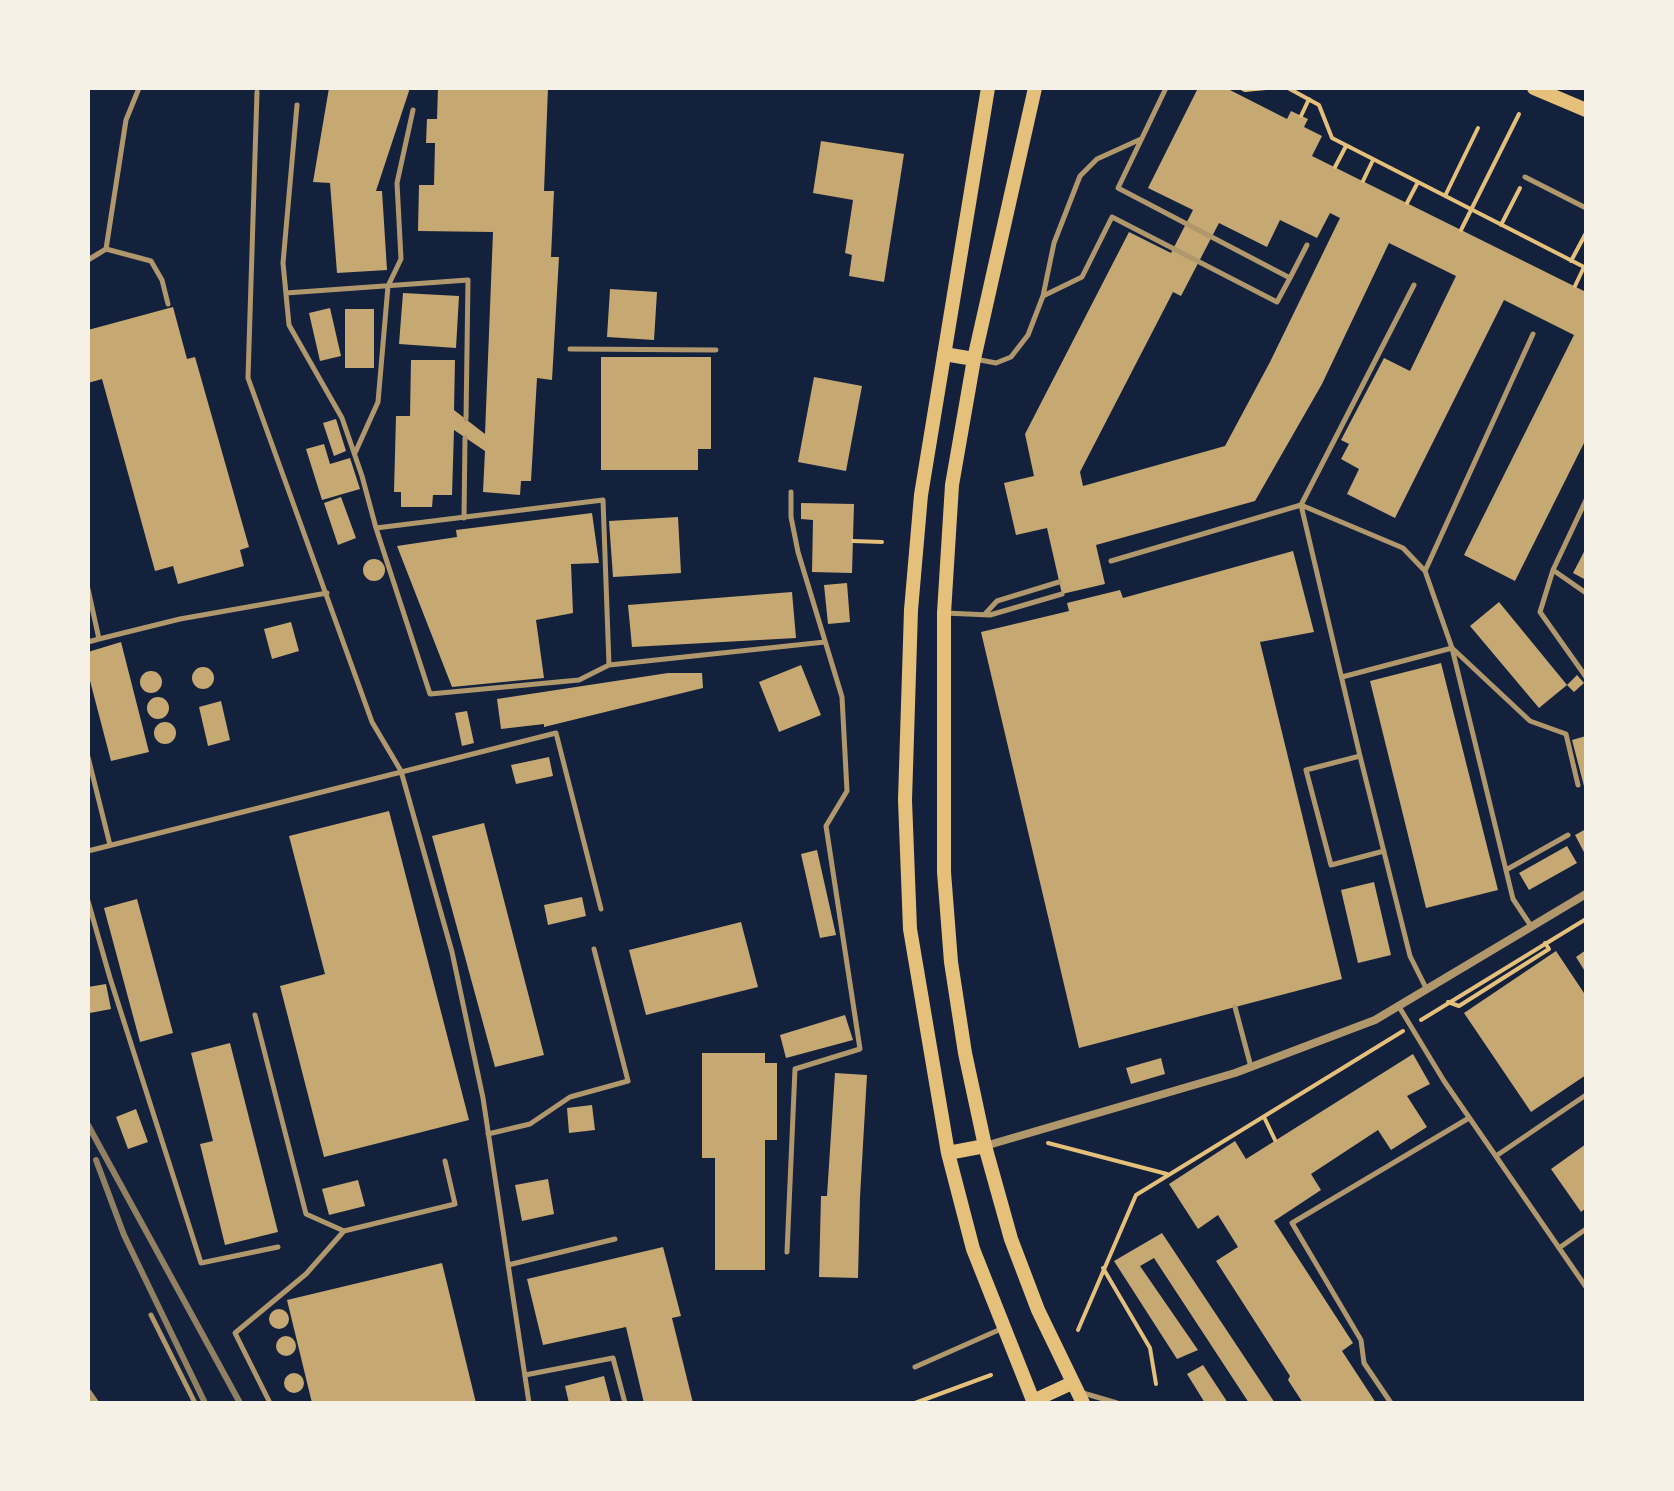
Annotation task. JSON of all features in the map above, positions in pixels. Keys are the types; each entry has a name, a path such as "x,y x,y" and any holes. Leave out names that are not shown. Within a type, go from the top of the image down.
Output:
{"main road":[{"path":"988,88 920,510 911,610 905,800 910,929 948,1153 973,1249 1032,1402 1077,1392 1038,1310 1011,1239 985,1146 965,1053 944,872 944,613 954,473 974,359 1035,88"},
{"path":"1534,88 1586,110"},
{"path":"944,354 974,359"},
{"path":"948,1153 985,1146"}],"street":[{"path":"985,1146 1251,1067 1375,1020 1586,894"},
{"path":"88,1393 95,1403"}],"lane":[{"path":"106,249 126,120 139,88"},
{"path":"1166,88 1118,188 1290,278"},
{"path":"257,92 248,378 372,722 401,771 452,952 488,1134 529,1403"},
{"path":"297,105 283,263 289,325 342,418 430,694 579,680 609,665 825,642"},
{"path":"355,454 378,402 388,286 401,259 397,183 413,110"},
{"path":"974,359 996,363 1011,357 1028,335 1043,296 1054,243 1080,176 1097,159 1141,139"},
{"path":"1525,177 1586,208"},
{"path":"1043,296 1082,277 1112,217 1277,302 1307,245"},
{"path":"88,260 106,249 151,261 162,280 168,304"},
{"path":"286,293 468,280 466,419"},
{"path":"1414,285 1301,505 1410,956 1426,988"},
{"path":"1425,571 1533,334"},
{"path":"570,349 716,350"},
{"path":"464,518 465,438"},
{"path":"787,1252 795,1069 860,1049 826,826 847,791 842,697 798,552 791,517 791,492"},
{"path":"376,528 603,500 609,665"},
{"path":"1586,500 1553,570 1540,612 1586,677"},
{"path":"1111,561 1301,505 1403,548 1425,571 1452,648 1513,899 1531,926"},
{"path":"1553,570 1586,593"},
{"path":"984,615 997,601 1059,582"},
{"path":"88,589 99,639"},
{"path":"88,642 180,619 327,593"},
{"path":"944,613 984,615 1062,594"},
{"path":"1342,677 1452,648"},
{"path":"1452,648 1530,721 1566,734 1578,785"},
{"path":"88,851 556,733 601,909"},
{"path":"1360,756 1306,770 1331,865 1384,851"},
{"path":"88,757 110,845"},
{"path":"1506,870 1568,835"},
{"path":"88,901 201,1263 278,1247"},
{"path":"488,1134 530,1124 570,1097 628,1081 594,949"},
{"path":"1398,1005 1469,1118 1586,1287"},
{"path":"1235,1007 1251,1067"},
{"path":"255,1015 306,1214 344,1231"},
{"path":"1496,1156 1586,1095"},
{"path":"1391,1403 1364,1363 1361,1340 1292,1223 1469,1118"},
{"path":"270,1403 235,1333 306,1274 344,1231 455,1204 445,1161"},
{"path":"1559,1248 1586,1229"},
{"path":"508,1265 615,1239"},
{"path":"151,1315 195,1403"},
{"path":"915,1367 1002,1329"},
{"path":"525,1375 613,1358 625,1403"},
{"path":"1077,1392 1117,1403"}],"path":[{"path":"1242,96 1243,89 1266,88"},
{"path":"1288,88 1319,105 1332,138 1585,268 1575,286"},
{"path":"1301,116 1309,99"},
{"path":"1461,230 1519,114"},
{"path":"1445,196 1478,128"},
{"path":"1335,167 1346,146"},
{"path":"1363,181 1373,160"},
{"path":"1407,203 1418,182"},
{"path":"1501,225 1517,195"},
{"path":"1571,261 1586,233"},
{"path":"853,541 882,542"},
{"path":"1078,1330 1136,1195 1586,919"},
{"path":"1448,1002 1459,1006 1549,949 1545,943"},
{"path":"1507,974 1512,980"},
{"path":"1264,1117 1275,1140"},
{"path":"1042,1141 1169,1175"},
{"path":"1103,1268 1150,1348 1156,1384"},
{"path":"915,1403 991,1375"}],"building":[{"path":"329,88 410,88 376,191 382,191 387,270 337,273 330,183 313,182"},
{"path":"438,88 548,88 544,191 554,191 551,257 559,257 552,380 537,378 531,481 521,481 520,495 483,492 485,451 454,430 452,495 433,495 432,507 401,507 401,492 394,492 396,416 410,416 411,360 455,360 454,410 485,434 493,232 418,231 419,185 434,185 435,143 426,143 427,119 437,119"},
{"path":"1198,88 1226,88 1287,119 1291,111 1308,119 1304,127 1322,136 1312,156 1586,292 1586,439 1515,581 1464,555 1574,335 1504,300 1395,518 1347,494 1359,469 1341,459 1349,444 1341,440 1384,358 1410,371 1456,276 1389,243 1322,384 1255,501 1096,545 1105,584 1062,594 1047,528 1016,535 1004,483 1034,476 1025,434 1129,232 1171,253 1193,210 1148,188","holes":["1330,213 1340,218 1225,446 1083,486 1080,472 1173,292 1181,296 1219,223 1267,247 1280,220 1317,238"]},
{"path":"821,141 904,154 884,282 849,276 852,255 845,253 853,200 813,193"},
{"path":"610,289 657,292 654,340 607,337"},
{"path":"403,293 459,296 456,348 399,344"},
{"path":"173,307 187,359 195,357 249,547 240,550 244,566 178,584 173,566 155,571 102,379 88,383 88,330"},
{"path":"330,308 341,356 320,361 309,313"},
{"path":"345,309 374,309 374,368 345,368"},
{"path":"601,357 711,357 711,449 698,449 698,470 601,470"},
{"path":"814,377 862,386 846,471 798,462"},
{"path":"336,419 346,451 334,456 323,423"},
{"path":"324,444 330,464 350,458 360,489 322,500 306,449"},
{"path":"341,497 356,538 338,545 324,503"},
{"path":"801,503 854,504 852,573 812,572 813,520 801,519"},
{"path":"592,513 599,563 571,564 573,613 536,620 544,678 452,687 397,546 457,537 456,530"},
{"path":"678,517 681,573 613,577 609,521"},
{"path":"1586,548 1586,580 1573,573"},
{"path":"1293,551 1314,632 1260,642 1342,979 1079,1048 981,632 1069,611 1067,603 1120,590 1123,598"},
{"path":"374,559 382,562 385,570 382,578 374,581 366,578 363,570 366,562"},
{"path":"847,583 850,622 828,624 824,585"},
{"path":"792,592 796,638 632,647 628,605"},
{"path":"1499,602 1567,685 1539,708 1470,626"},
{"path":"291,622 299,651 272,659 264,629"},
{"path":"121,642 149,752 111,761 88,673 88,652"},
{"path":"1441,663 1498,890 1426,908 1370,681"},
{"path":"801,665 821,715 779,732 759,682"},
{"path":"203,667 211,670 214,678 211,686 203,689 195,686 192,678 195,670"},
{"path":"151,671 159,674 162,682 159,690 151,693 143,690 140,682 143,674"},
{"path":"668,673 702,673 703,688 544,727 544,724 501,729 497,699"},
{"path":"1577,675 1584,683 1574,692 1567,685"},
{"path":"158,697 166,700 169,708 166,716 158,719 150,716 147,708 150,700"},
{"path":"221,701 230,740 208,746 199,707"},
{"path":"467,711 474,743 462,746 455,713"},
{"path":"165,722 173,725 176,733 173,741 165,744 157,741 154,733 157,725"},
{"path":"1586,736 1586,790 1585,790 1572,740"},
{"path":"549,757 553,776 516,784 511,765"},
{"path":"389,811 469,1120 324,1157 280,986 325,974 289,836"},
{"path":"484,823 544,1055 495,1067 432,836"},
{"path":"1586,829 1586,856 1575,835"},
{"path":"1567,846 1577,863 1529,890 1519,873"},
{"path":"817,850 836,935 820,938 801,854"},
{"path":"1374,882 1391,955 1358,963 1341,890"},
{"path":"582,897 586,916 548,925 544,905"},
{"path":"137,899 173,1033 140,1042 104,908"},
{"path":"741,922 758,987 646,1015 629,950"},
{"path":"1586,950 1586,973 1576,957"},
{"path":"1556,951 1586,996 1586,1075 1531,1112 1464,1013"},
{"path":"106,984 111,1009 90,1013 88,987"},
{"path":"845,1015 853,1040 786,1058 780,1035"},
{"path":"230,1043 278,1232 225,1245 200,1144 213,1141 191,1053"},
{"path":"702,1053 765,1053 765,1063 777,1063 777,1140 765,1140 765,1270 715,1270 715,1158 702,1158"},
{"path":"1413,1054 1430,1084 1407,1096 1427,1127 1391,1150 1378,1130 1311,1174 1321,1190 1274,1221 1353,1343 1342,1351 1376,1403 1303,1403 1288,1380 1290,1376 1216,1261 1238,1247 1218,1215 1198,1229 1169,1184 1235,1141 1246,1159"},
{"path":"1161,1058 1165,1074 1131,1084 1126,1068"},
{"path":"835,1073 867,1075 858,1278 819,1277 821,1196 827,1196"},
{"path":"592,1105 595,1130 569,1133 567,1108"},
{"path":"136,1109 148,1142 128,1149 116,1117"},
{"path":"1586,1144 1586,1208 1581,1212 1551,1169"},
{"path":"548,1179 554,1214 522,1221 515,1185"},
{"path":"358,1180 365,1206 329,1215 322,1189"},
{"path":"1162,1233 1275,1403 1249,1403 1154,1258 1140,1266 1198,1350 1177,1359 1114,1261"},
{"path":"663,1247 681,1316 672,1318 693,1403 644,1403 626,1327 543,1345 527,1279"},
{"path":"442,1263 476,1403 312,1403 287,1300"},
{"path":"279,1309 286,1312 289,1319 286,1326 279,1329 272,1326 269,1319 272,1312"},
{"path":"286,1336 293,1339 296,1346 293,1353 286,1356 279,1353 276,1346 279,1339"},
{"path":"1203,1365 1228,1403 1205,1403 1187,1374"},
{"path":"294,1373 301,1376 304,1383 301,1390 294,1393 287,1390 284,1383 287,1376"},
{"path":"604,1376 611,1403 569,1403 565,1386"}],"railway":[{"path":"88,1125 240,1403"},
{"path":"96,1160 124,1235 205,1403"}]}
